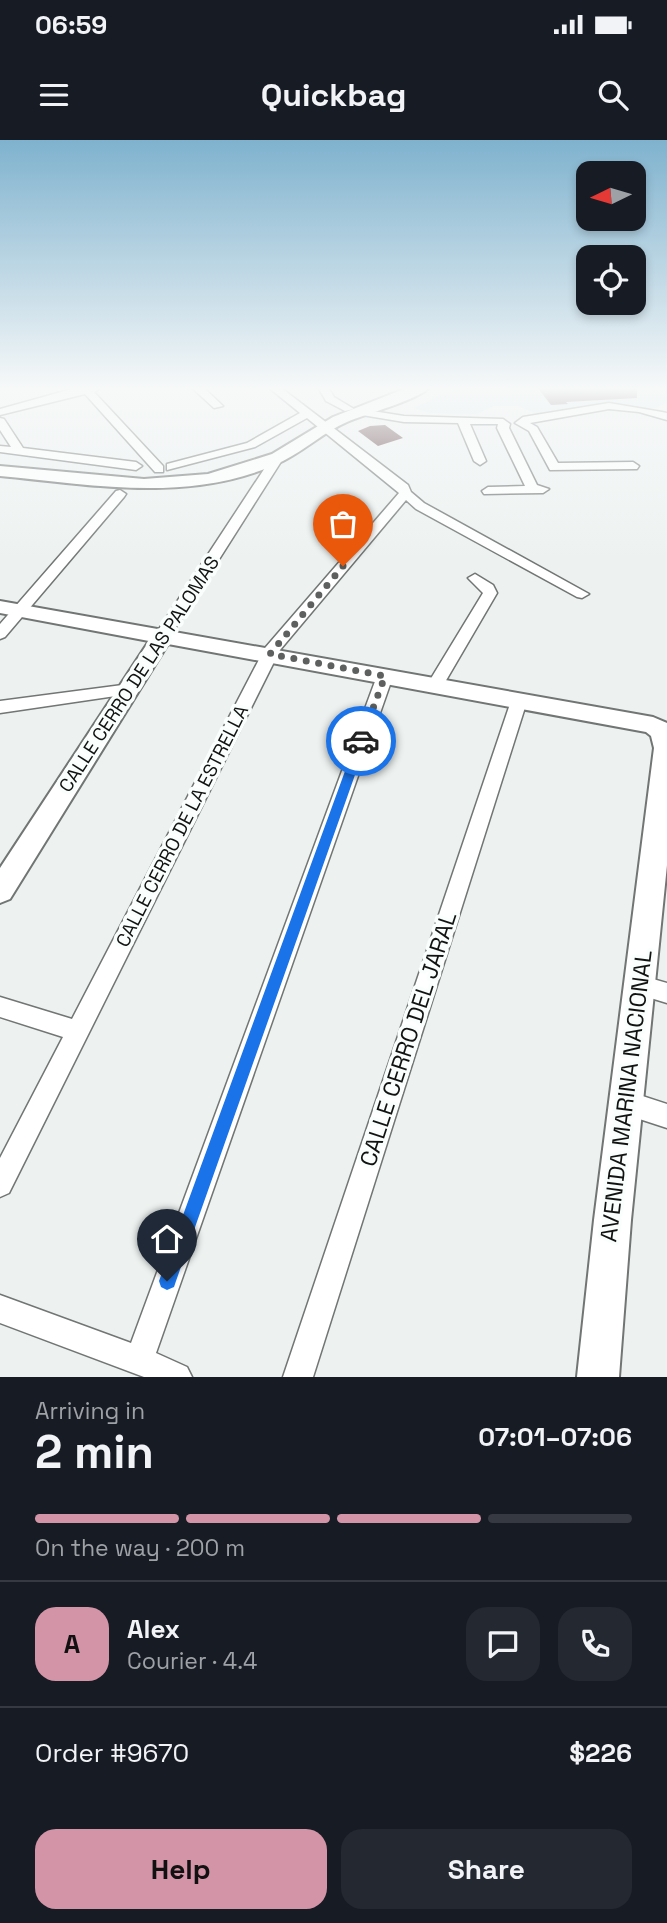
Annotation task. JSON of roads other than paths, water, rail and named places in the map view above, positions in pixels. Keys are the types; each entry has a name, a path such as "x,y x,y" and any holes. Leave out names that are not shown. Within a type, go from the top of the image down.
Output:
{"street":[{"path":"15,445 19,451"},
{"path":"141,445 165,468 251,445"},
{"path":"2,474 164,484 222,476 278,457 298,445"},
{"path":"373,445 405,493 434,516 582,594"},
{"path":"473,445 480,461"},
{"path":"488,491 538,489 513,445"},
{"path":"542,445 554,467 633,466"},
{"path":"0,449 136,466"},
{"name":"CALLE CERRO DE LAS PALOMAS","path":"0,891 278,457"},
{"name":"CALLE CERRO DE LA ESTRELLA","path":"0,1184 270,654 405,493"},
{"path":"0,634 10,609 120,494"},
{"path":"435,685 490,591 475,578"},
{"path":"10,609 519,701"},
{"path":"139,1360 385,676"},
{"path":"0,707 130,689"},
{"name":"AVENIDA MARINA NACIONAL","path":"519,701 653,725 662,732 666,748 653,989 624,1102 598,1377"},
{"name":"CALLE CERRO DEL JARAL","path":"298,1377 519,701"},
{"path":"0,1007 78,1031"},
{"path":"624,1102 667,1116"},
{"path":"0,1309 139,1360 177,1377"}]}
